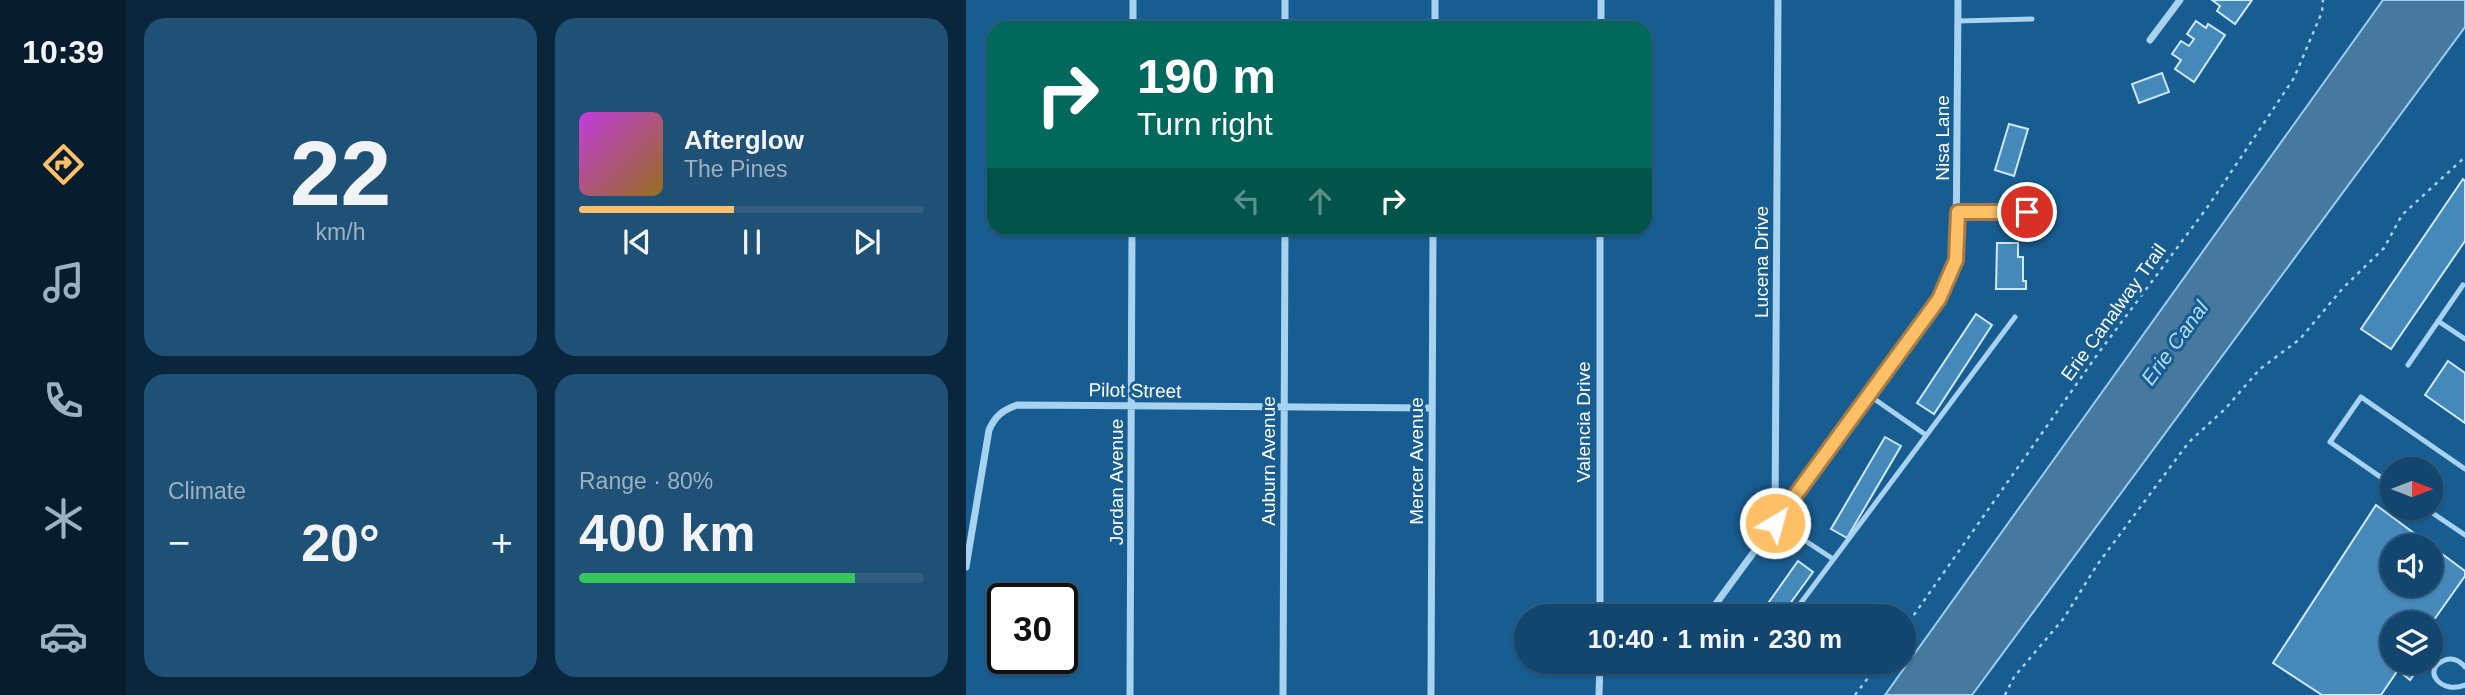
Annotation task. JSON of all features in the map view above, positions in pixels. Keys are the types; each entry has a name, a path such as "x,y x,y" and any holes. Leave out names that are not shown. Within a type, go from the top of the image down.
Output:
{"street":[{"path":"1133,0 1133,21"},
{"path":"1285,0 1285,21"},
{"path":"1435,0 1435,21"},
{"path":"1601,0 1601,21"},
{"name":"Lucena Drive","path":"1776,522 1778,0"},
{"name":"Nisa Lane","path":"1715,604 1939,299 1956,260 1958,0"},
{"path":"2150,40 2180,0"},
{"name":"Jordan Avenue","path":"1130,695 1132,235"},
{"name":"Auburn Avenue","path":"1283,695 1285,235"},
{"name":"Mercer Avenue","path":"1431,695 1433,235"},
{"name":"Valencia Drive","path":"1600,235 1600,604"},
{"name":"Pilot Street","path":"966,568 986,445 994,419 1004,410 1017,405 1432,408"},
{"path":"1599,695 1600,674"}],"lane":[{"path":"1958,21 2032,19"},
{"path":"1958,212 2027,212"},
{"path":"2408,365 2464,284"},
{"path":"1800,604 2015,317"},
{"path":"2438,321 2465,339"},
{"path":"1870,396 1926,435"},
{"path":"2380,477 2330,442 2361,397 2465,469"},
{"path":"2443,520 2465,535"},
{"path":"1776,522 1833,559"},
{"path":"2459,661 2465,652"},
{"path":"2465,667 2459,661 2448,659 2439,664 2434,679 2439,689 2450,693 2461,690 2465,685"}],"path":[{"name":"Erie Canalway Trail","path":"1916,612 2098,355 2217,194 2294,78 2322,12 2323,0"},
{"path":"2005,695 2014,677 2064,618 2097,565 2189,442 2225,409 2260,369 2300,339 2343,288 2384,248 2402,215 2465,157"},
{"path":"1855,695 1871,674"}],"water":[{"name":"Erie Canal","path":"2383,0 2465,0 2465,27 1972,695 1885,695 1900,674 1916,674 1916,652"}],"building":[{"path":"2212,0 2252,0 2235,24 2217,11 2220,6"},
{"path":"2196,21 2206,28 2208,24 2225,35 2194,82 2175,69 2181,60 2172,54 2181,41 2189,46 2194,39 2187,34"},
{"path":"2162,73 2169,92 2139,103 2132,84"},
{"path":"2009,124 2028,129 2014,176 1995,170"},
{"path":"2463,179 2465,241 2391,349 2361,329"},
{"path":"1997,243 2018,243 2018,257 2023,257 2023,281 2026,281 2026,289 1996,289"},
{"path":"1976,314 1992,325 1934,414 1917,403"},
{"path":"2448,361 2465,373 2465,423 2425,395"},
{"path":"1885,437 1901,446 1847,538 1831,529"},
{"path":"2376,505 2380,508 2380,520 2396,520 2415,534 2380,534 2380,597 2443,597 2443,555 2465,571 2465,576 2440,611 2380,611 2380,674 2395,674 2381,695 2322,695 2273,663"},
{"path":"1798,561 1813,572 1790,604 1768,604"},
{"path":"2403,674 2414,674 2410,680"}],"route":[{"path":"1775,523 1939,299 1956,260 1958,212 2027,212"}]}
